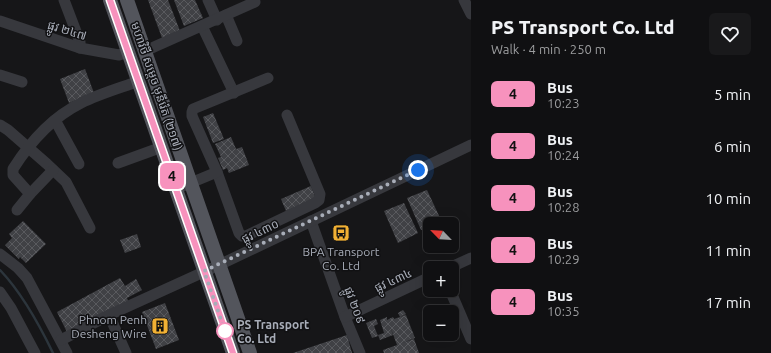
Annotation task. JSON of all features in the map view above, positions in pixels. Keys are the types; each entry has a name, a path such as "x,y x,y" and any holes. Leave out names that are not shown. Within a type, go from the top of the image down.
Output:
{"main road":[{"name":"មហាវិថី សម្តេច មុនីរ៉េត (២១៧)","path":"110,0 233,353"},
{"name":"មហាវិថី សម្តេច មុនីរ៉េត (២១៧)","path":"127,0 250,353"}],"street":[{"path":"64,0 80,42 80,48"},
{"path":"208,0 237,41"},
{"path":"464,0 471,14"},
{"path":"145,51 256,2"},
{"name":"ផ្លូវ ២៤៧","path":"0,21 80,48 119,55 128,52"},
{"path":"202,26 234,93"},
{"path":"0,75 22,82"},
{"path":"268,78 193,110 192,112 192,116 217,172 239,233 242,236 246,236 315,203 318,200 320,194 287,115"},
{"path":"30,194 12,172 27,148 66,111 82,102 139,82"},
{"path":"55,120 79,164"},
{"path":"0,125 8,130 66,182 90,228"},
{"name":"ផ្លូវ ៤៣០","path":"61,340 109,315 219,265 471,145"},
{"path":"118,163 162,147"},
{"path":"18,210 30,194 53,170"},
{"path":"176,188 217,172"},
{"name":"ផ្លូវ ២០៩","path":"311,221 345,317 360,353"},
{"path":"0,254 18,268 27,278 67,353"},
{"path":"459,263 471,258"},
{"name":"ផ្លូវ ៤៣៤","path":"345,317 423,280"},
{"path":"0,292 11,308 35,353"},
{"path":"453,297 471,340"},
{"path":"109,315 126,353"}],"building":[{"path":"148,0 168,0 180,31 162,38"},
{"path":"174,0 195,0 203,18 184,26"},
{"path":"85,69 94,93 69,103 60,79"},
{"path":"213,113 224,139 213,143 203,117"},
{"path":"231,137 236,149 242,147 249,165 229,173 227,168 223,170 218,158 221,157 215,144"},
{"path":"311,186 316,199 286,211 281,199"},
{"path":"427,190 440,217 423,217 423,229 421,230 407,198"},
{"path":"404,203 418,233 398,243 384,211"},
{"path":"23,221 46,244 26,263 20,257 19,259 5,245 12,238 9,234"},
{"path":"137,234 141,247 125,253 120,240"},
{"path":"120,278 125,286 136,279 142,290 127,298 129,303 68,334 57,312"},
{"name":"Phnom Penh Desheng Wire","path":"165,303 179,340 156,349 142,312"},
{"path":"403,310 406,314 400,317 398,313"},
{"path":"406,315 415,338 402,343 414,339 419,353 384,353 383,350 397,345 390,326 393,335 380,340 378,335 384,333 380,320 387,317 387,320 393,317 394,319"},
{"path":"376,319 378,324 374,326 378,336 372,338 366,323"},
{"path":"347,335 352,353 293,353"}],"waterway":[{"path":"0,270 30,309 53,353"}],"bus line":[{"name":"4","path":"110,0 233,353"}],"place":[{"name":"BPA Transport Co. Ltd","path":"341,233"},
{"name":"Phnom Penh Desheng Wire","path":"160,326"},
{"name":"PS Transport Co. Ltd","path":"225,331"}],"route":[{"path":"225,331 204,271 418,170"}]}
